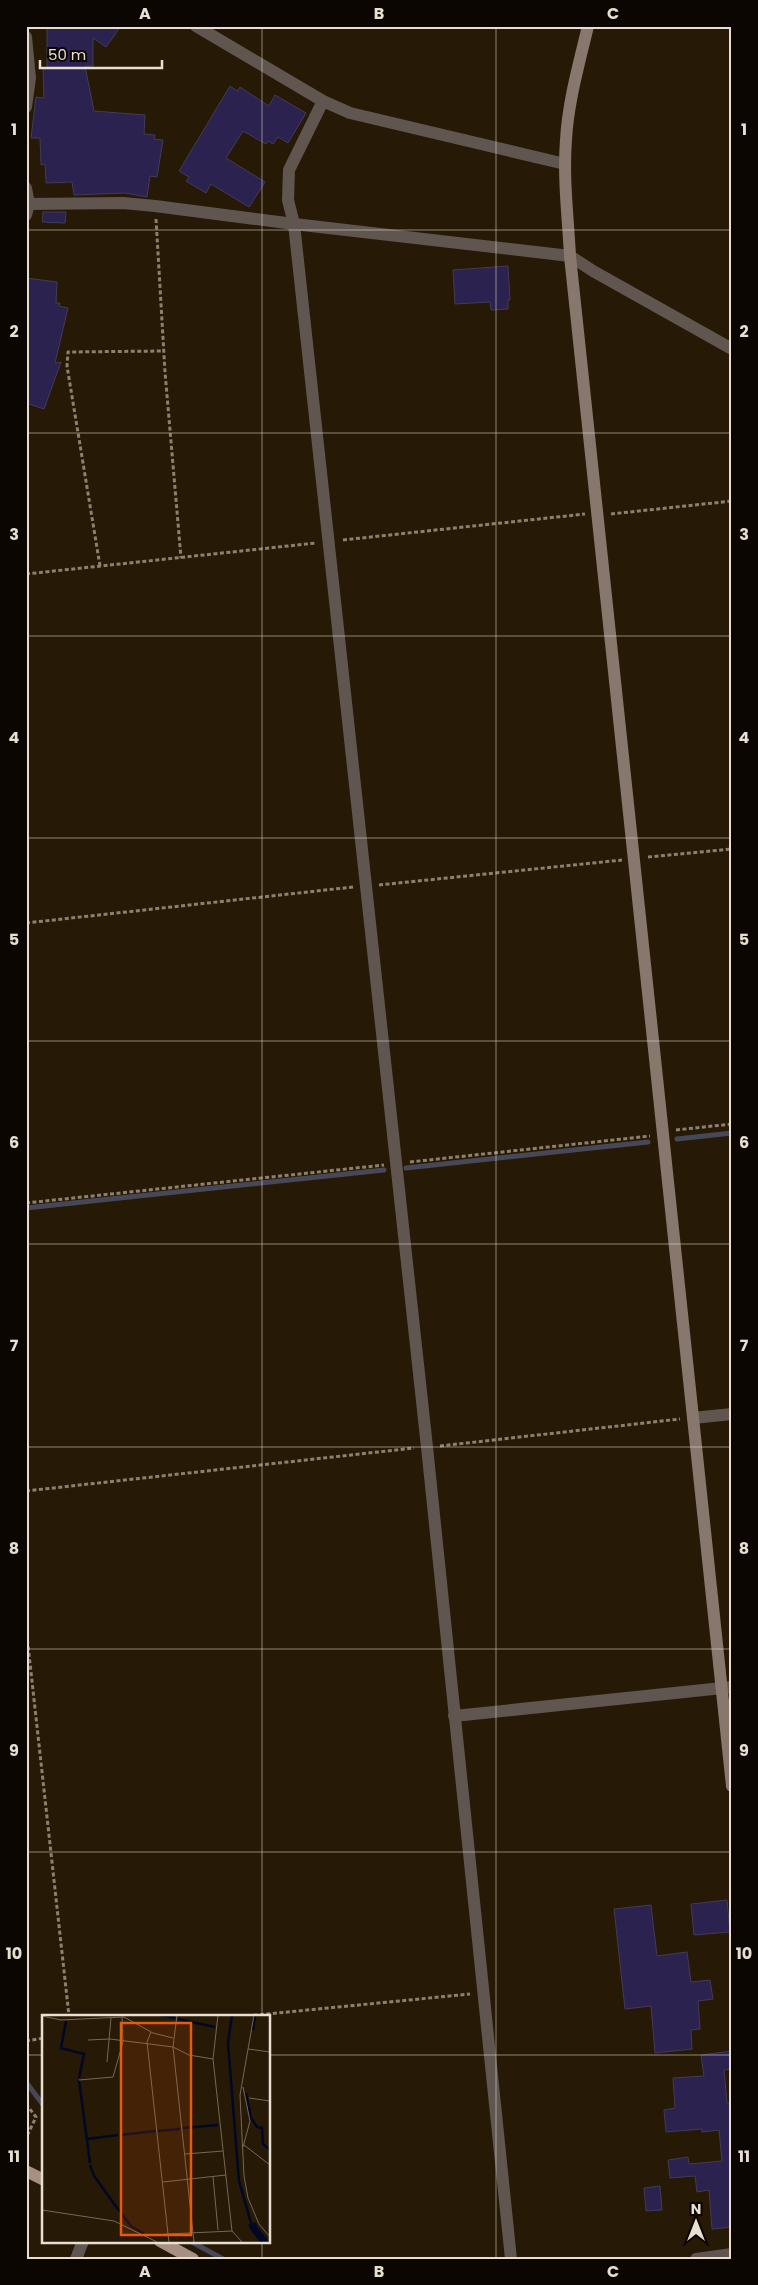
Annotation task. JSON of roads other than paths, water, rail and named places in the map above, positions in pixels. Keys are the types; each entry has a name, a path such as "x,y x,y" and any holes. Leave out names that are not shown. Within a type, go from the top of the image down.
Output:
{"main road":[{"path":"26,2171 42,2179"},
{"path":"162,2242 193,2259"}],"street":[{"path":"196,26 323,101 350,113 565,164"},
{"path":"588,26 571,100 566,138 565,164 570,256 693,1418 727,1688 732,1786"},
{"path":"26,37 30,78 26,107"},
{"path":"323,101 290,170 288,200 294,224 427,1447 511,2259"},
{"path":"26,188 27,208 124,203 570,256 732,349"},
{"path":"693,1418 732,1414"},
{"path":"454,1716 727,1688"},
{"path":"76,2259 83,2242"},
{"path":"696,2259 732,2254"}],"waterway":[{"path":"677,1139 732,1133"},
{"path":"406,1168 648,1142"},
{"path":"26,1208 384,1170"},
{"path":"26,2082 42,2103"},
{"path":"192,2242 223,2259"}]}
